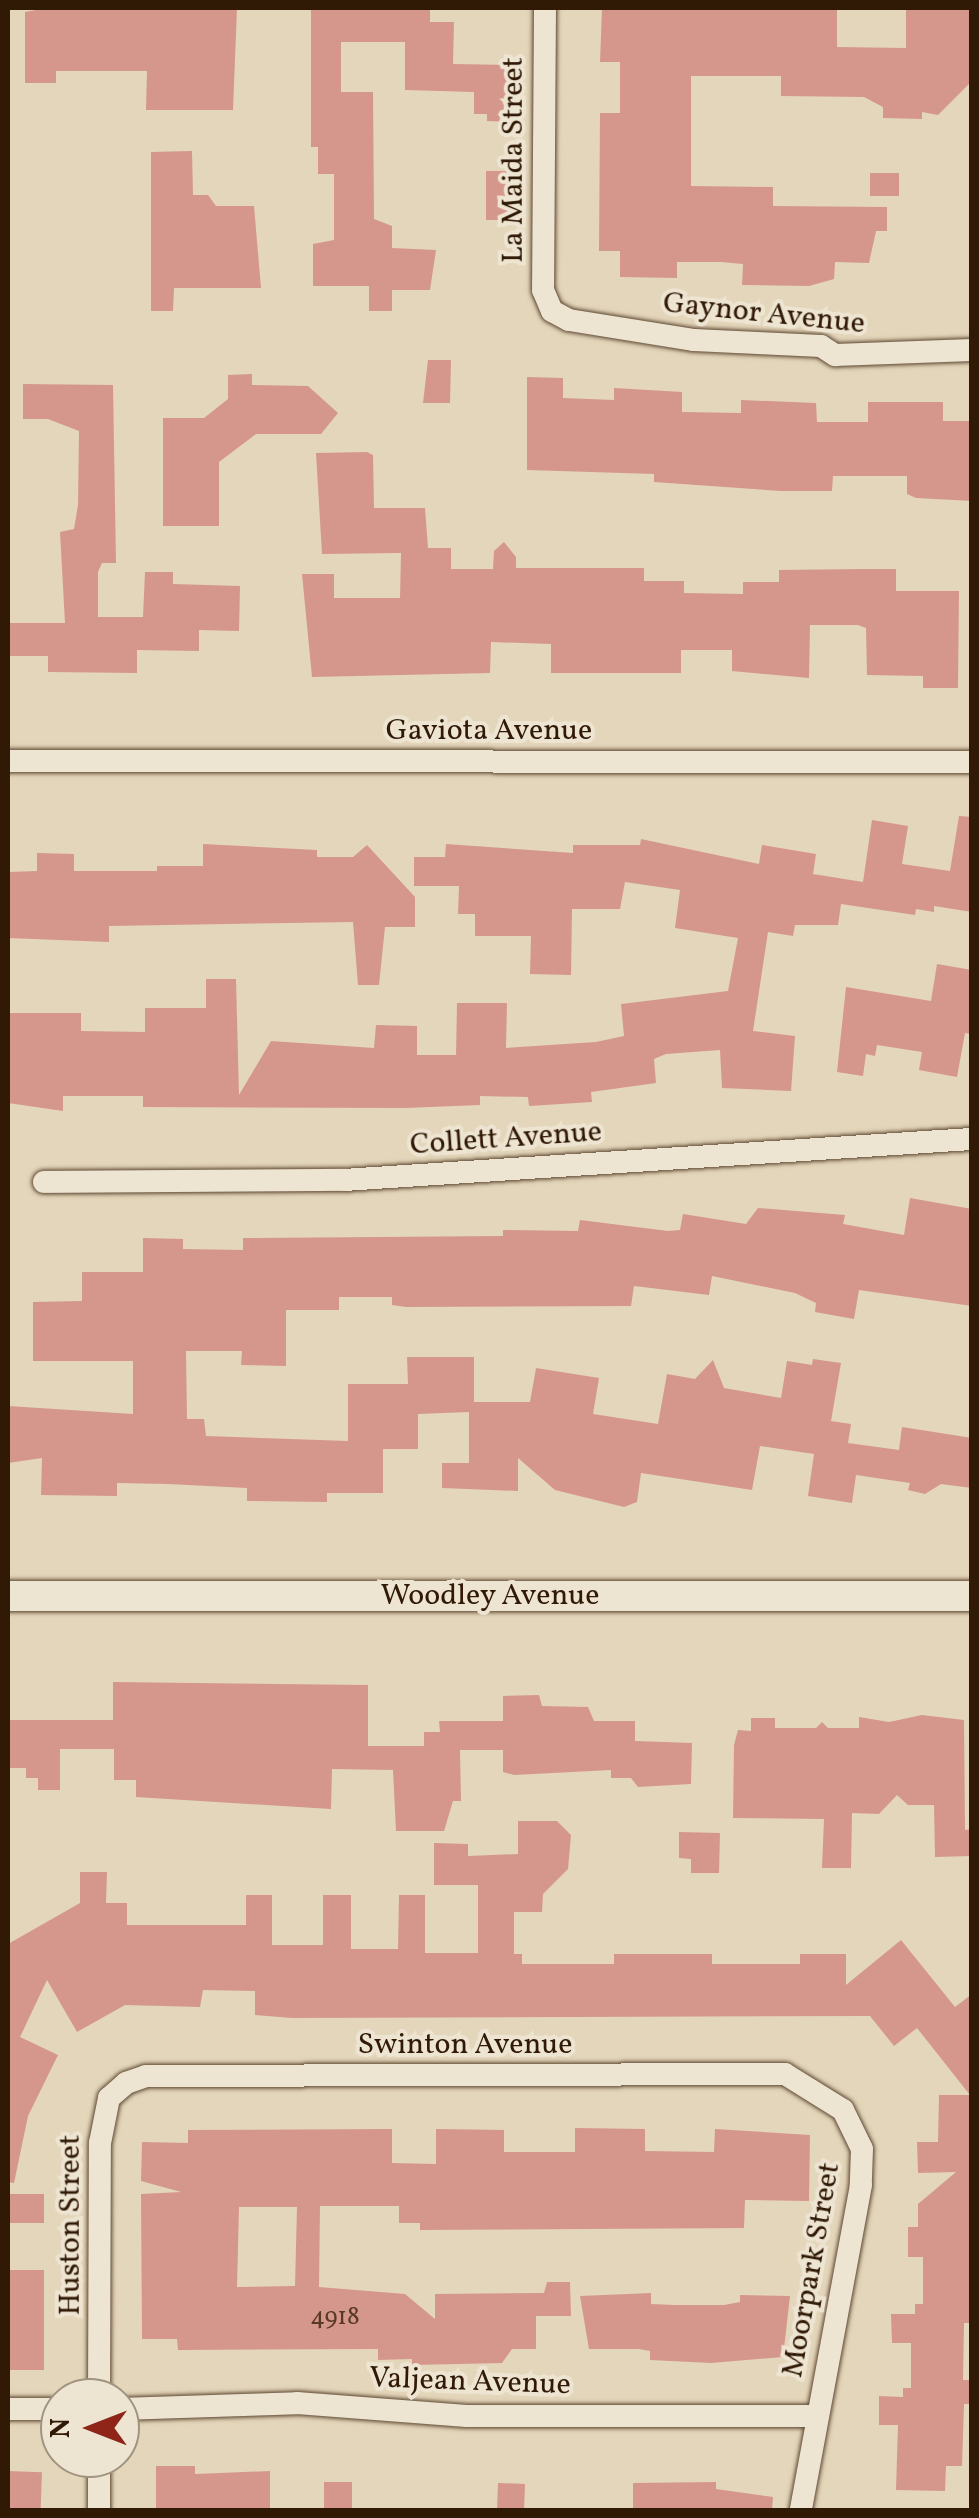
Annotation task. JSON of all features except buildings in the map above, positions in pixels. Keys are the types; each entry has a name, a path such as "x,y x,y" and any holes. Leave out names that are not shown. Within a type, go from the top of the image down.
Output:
{"street":[{"name":"La Maida Street","path":"544,8 544,290 552,311"},
{"name":"Gaynor Avenue","path":"552,311 569,320 694,340 821,346 835,356 972,350"},
{"name":"Gaviota Avenue","path":"8,761 972,762"},
{"name":"Collett Avenue","path":"44,1182 344,1180 972,1139"},
{"name":"Woodley Avenue","path":"8,1596 972,1596"},
{"name":"Swinton Avenue","path":"146,2076 785,2074"},
{"name":"Moorpark Street","path":"785,2074 843,2110 862,2149 861,2185 801,2510"},
{"name":"Huston Street","path":"99,2378 102,2117 118,2091 146,2076"},
{"name":"Valjean Avenue","path":"140,2408 297,2404 467,2416 817,2416"},
{"path":"8,2409 40,2409"},
{"path":"99,2478 99,2510"}]}
